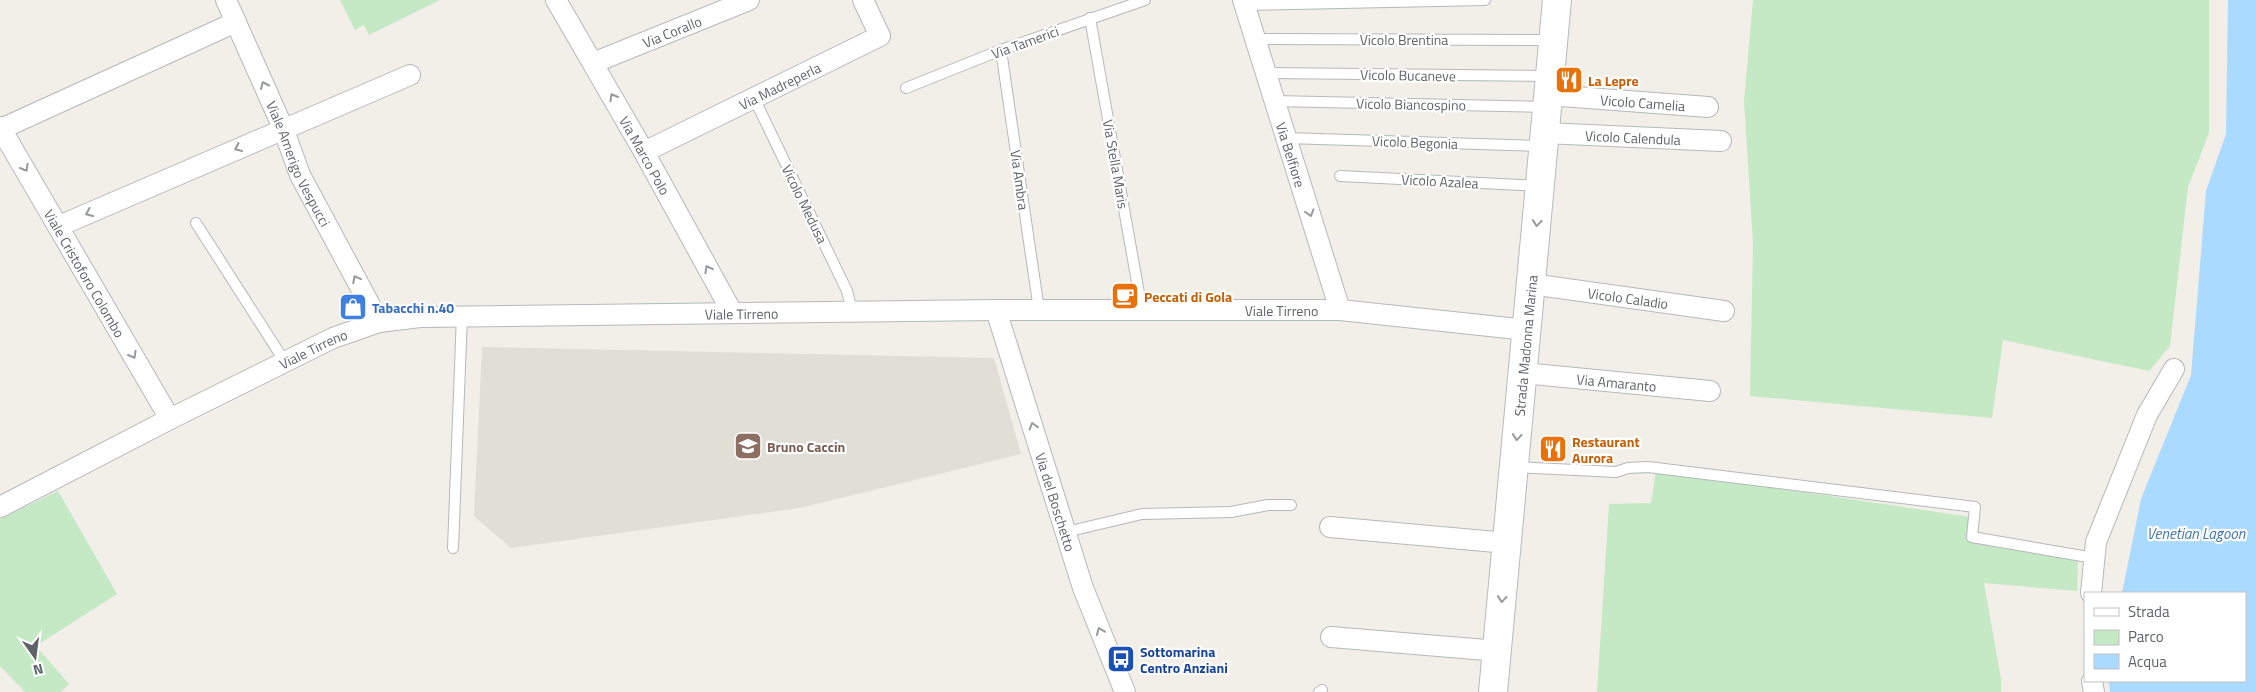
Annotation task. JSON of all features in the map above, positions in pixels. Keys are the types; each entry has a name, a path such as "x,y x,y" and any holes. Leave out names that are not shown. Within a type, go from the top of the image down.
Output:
{"street":[{"name":"Viale Amerigo Vespucci","path":"226,0 283,128 300,175 379,322"},
{"name":"Via Marco Polo","path":"556,0 644,152 732,312"},
{"name":"Via Corallo","path":"593,62 749,0"},
{"name":"Via Madreperla","path":"644,152 880,36 863,0"},
{"name":"Strada Madonna Marina","path":"1493,692 1557,0"},
{"name":"Via Belfiore","path":"1243,3 1340,310"},
{"path":"1,128 236,22"},
{"path":"59,226 410,74"},
{"name":"Vicolo Camelia","path":"1547,111 1708,107"},
{"name":"Vicolo Calendula","path":"1547,111 1721,141"},
{"name":"Viale Cristoforo Colombo","path":"1,128 170,419"},
{"name":"Vicolo Caladio","path":"1531,284 1724,311"},
{"name":"Viale Tirreno","path":"0,508 170,419 285,362 334,338 379,322 462,315 996,310 1340,310 1527,330"},
{"name":"Via del Boschetto","path":"996,310 1083,588 1125,692"},
{"path":"2091,592 2096,542 2147,415 2174,369"},
{"name":"Via Amaranto","path":"1523,372 1710,391"},
{"path":"1330,528 1508,543"},
{"path":"1331,637 1498,651"}],"lane":[{"name":"Via Tamerici","path":"906,88 1001,50 1145,0"},
{"path":"1243,3 1485,0"},
{"name":"Via Stella Maris","path":"1090,18 1142,310"},
{"name":"Vicolo Brentina","path":"1255,39 1553,40"},
{"name":"Via Ambra","path":"1001,50 1039,310"},
{"name":"Vicolo Bucaneve","path":"1266,73 1547,111"},
{"name":"Vicolo Medusa","path":"754,98 847,291 852,311"},
{"name":"Vicolo Biancospino","path":"1274,101 1547,111"},
{"name":"Vicolo Begonia","path":"1286,138 1547,111"},
{"name":"Vicolo Azalea","path":"1340,176 1540,186"},
{"path":"196,223 285,362"},
{"path":"452,548 462,315"},
{"path":"1514,467 1616,472 1628,468 1648,467 1976,507 1972,537 2094,558"},
{"path":"1066,532 1142,514 1231,512 1268,505 1291,505"}],"shaded area":[{"name":"Bruno Caccin","path":"482,347 994,358 1021,454 800,508 511,548 474,516"}],"green space":[{"path":"340,0 440,0 369,35 364,25 355,30"},
{"path":"1753,0 2209,0 2209,133 2188,187 2170,346 2149,371 2003,340 1992,418 1750,396 1753,243 1744,101"},
{"path":"1656,470 1970,517 1967,540 2078,559 2077,591 1984,583 2001,679 2001,692 1597,692 1609,504 1651,503"},
{"path":"58,491 117,594 36,646 69,684 61,692 25,692 0,666 0,519"}],"water":[{"name":"Venetian Lagoon","path":"2228,0 2256,0 2256,692 2110,692 2109,682 2246,682 2246,592 2122,592 2141,499 2191,375 2206,191 2226,134"}],"place":[{"name":"La Lepre","path":"1569,80"},
{"name":"Peccati di Gola","path":"1125,296"},
{"name":"Tabacchi n.40","path":"353,307"},
{"name":"Bruno Caccin","path":"748,446"},
{"name":"Restaurant Aurora","path":"1553,449"},
{"name":"Sottomarina Centro Anziani","path":"1121,659"}]}
